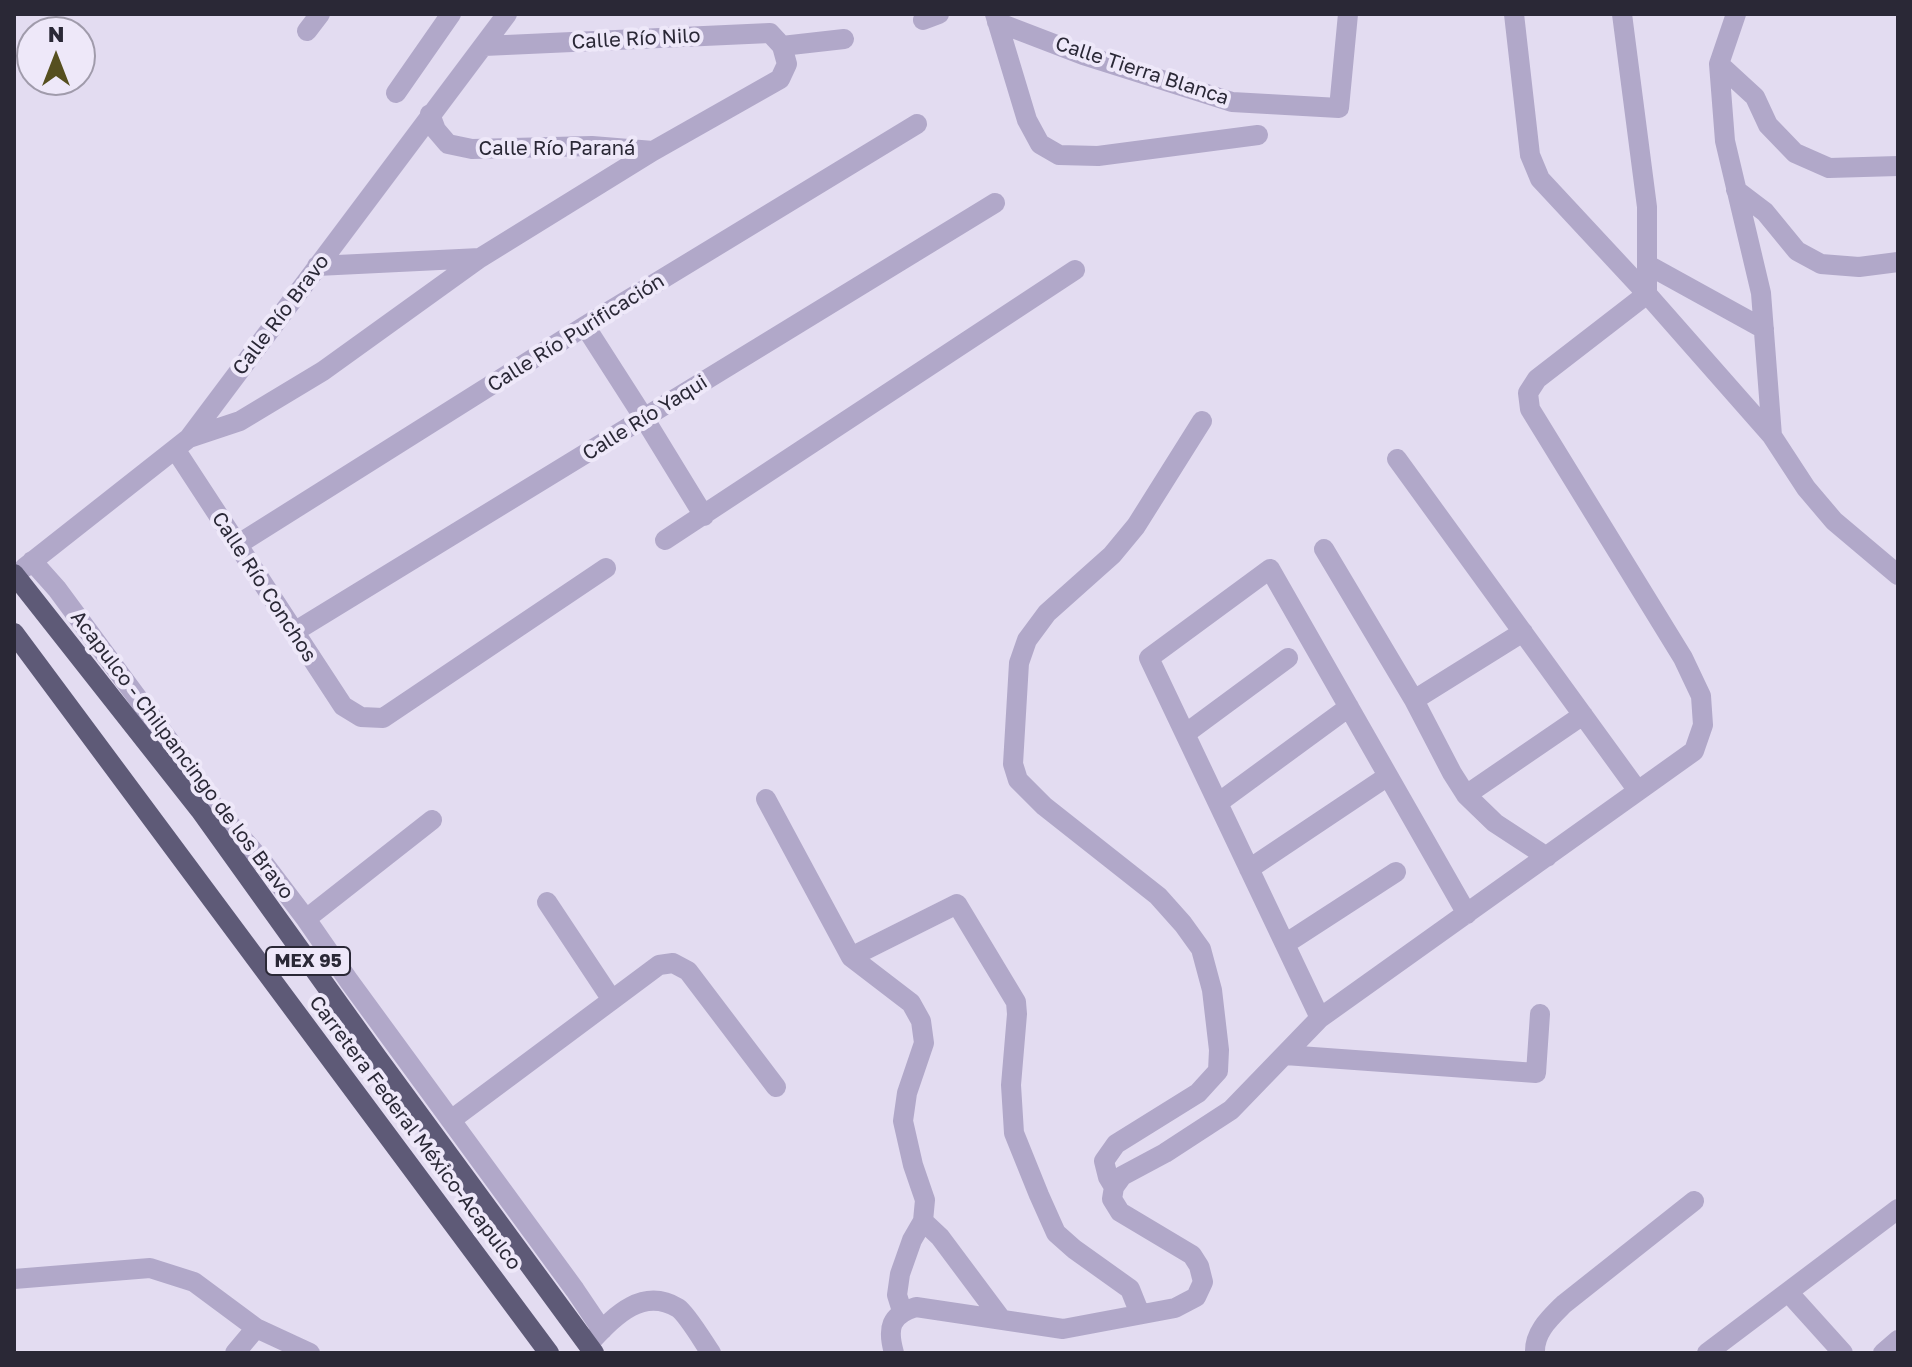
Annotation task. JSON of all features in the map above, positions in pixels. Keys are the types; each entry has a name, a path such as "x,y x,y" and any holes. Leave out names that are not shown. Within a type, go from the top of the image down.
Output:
{"main road":[{"name":"Acapulco - Chilpancingo de los Bravo","path":"14,575 200,810 377,1057 594,1343"},
{"name":"Carretera Federal México-Acapulco","path":"14,633 549,1353"}],"street":[{"path":"396,93 451,14"},
{"name":"Calle Río Bravo","path":"14,575 182,444 507,14"},
{"name":"Calle Tierra Blanca","path":"996,18 1083,55 1232,102 1339,108 1348,14"},
{"path":"1514,14 1530,155 1540,179 1772,436 1806,488 1834,521 1898,575"},
{"path":"1622,14 1647,207 1647,294"},
{"path":"1736,14 1719,64 1725,141 1761,293 1772,436"},
{"path":"996,18 1027,120 1040,144 1059,155 1098,156 1258,135"},
{"name":"Calle Río Nilo","path":"484,46 770,33 782,46"},
{"path":"182,444 240,421 323,371 480,258 653,151 780,79 787,64 782,46 844,39"},
{"path":"1719,64 1755,97 1768,125 1795,153 1829,168 1898,166"},
{"name":"Calle Río Paraná","path":"430,114 436,130 448,144 472,149 592,146 653,151"},
{"name":"Calle Río Purificación","path":"237,545 585,326 917,124"},
{"path":"1736,190 1765,212 1797,251 1821,264 1859,267 1898,262"},
{"name":"Calle Río Yaqui","path":"294,632 995,203"},
{"path":"317,266 480,258"},
{"path":"1648,265 1764,329"},
{"path":"665,540 1075,270"},
{"path":"894,1353 890,1339 892,1323 902,1311 916,1307 1063,1329 1175,1308 1196,1297 1203,1282 1192,1255 1120,1212 1112,1199 1114,1187 1122,1176 1165,1153 1231,1110 1320,1018 1694,751 1703,725 1701,696 1683,658 1530,409 1528,393 1537,379 1647,294"},
{"path":"585,326 704,516"},
{"path":"1114,1187 1104,1161 1116,1144 1198,1093 1218,1071 1219,1050 1212,990 1201,949 1158,896 1044,806 1018,780 1013,764 1019,663 1027,640 1047,613 1112,555 1136,526 1202,421"},
{"name":"Calle Río Conchos","path":"182,444 237,545 294,632 343,706 361,717 383,718 606,568"},
{"path":"1397,459 1638,791"},
{"path":"1324,549 1414,700 1466,795 1495,823 1547,857"},
{"path":"32,561 57,589 208,799 262,861 306,919 575,1290 594,1343 634,1303 654,1300 680,1309 711,1353"},
{"path":"1320,1018 1149,658 1270,569 1467,914"},
{"path":"1414,700 1523,632"},
{"path":"1185,734 1288,658"},
{"path":"1218,803 1349,707"},
{"path":"1466,795 1583,715"},
{"path":"1249,869 1388,776"},
{"path":"766,799 851,957 911,1003 921,1021 924,1043 907,1093 903,1121 925,1200 923,1221 912,1240 900,1274 897,1295 902,1311"},
{"path":"306,919 432,820"},
{"path":"1285,944 1396,872"},
{"path":"547,902 612,1000"},
{"path":"851,957 957,904 1016,1002 1011,1085 1014,1133 1056,1233 1130,1289 1140,1314"},
{"path":"451,1120 659,965 673,963 688,971 776,1087"},
{"path":"1285,1055 1536,1073 1540,1014"},
{"path":"1535,1353 1534,1342 1545,1322 1694,1201"},
{"path":"1707,1353 1898,1209"},
{"path":"923,1221 940,1237 1002,1320"},
{"path":"14,1279 150,1268 194,1282 256,1328 310,1353"},
{"path":"1788,1292 1843,1353"},
{"path":"235,1353 256,1328"},
{"path":"1883,1353 1898,1340"}]}
